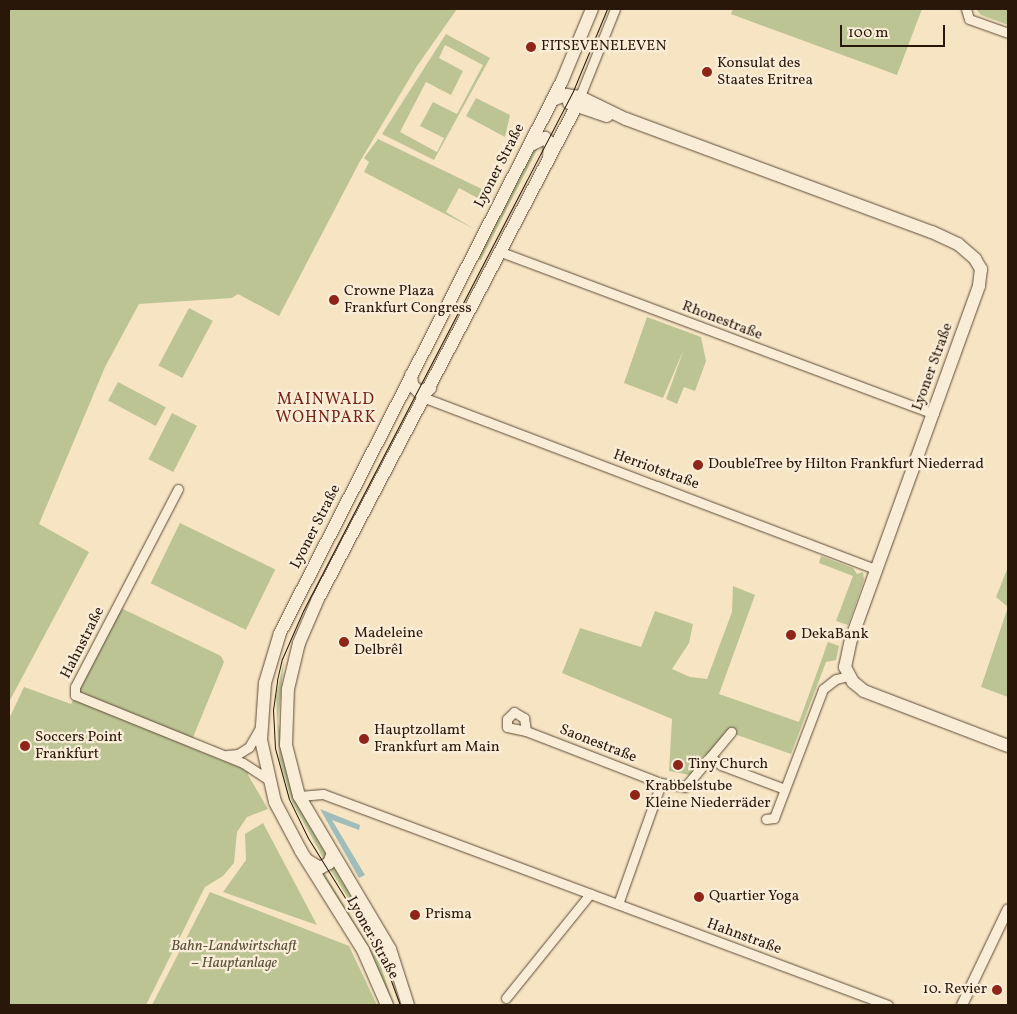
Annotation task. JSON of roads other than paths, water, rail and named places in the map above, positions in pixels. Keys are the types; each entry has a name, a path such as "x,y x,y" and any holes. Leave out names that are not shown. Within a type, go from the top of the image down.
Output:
{"main road":[{"path":"557,98 562,81 592,9"},
{"name":"Lyoner Straße","path":"388,1005 367,958 307,860 280,811 268,780 260,727 268,666 280,633 411,375 529,146 557,98 578,102 626,119 932,232 968,250 979,264 982,277 845,659 848,676"},
{"name":"Lyoner Straße","path":"408,1005 390,949 332,855 299,796 286,744 285,711 291,675 299,644 318,599 428,393 578,102"},
{"path":"529,146 541,137 548,139 551,147 546,165"},
{"path":"411,375 412,385 419,392 428,393"},
{"path":"268,666 275,655 284,654 291,675"},
{"path":"848,676 872,694 1008,746"},
{"path":"307,860 323,867 329,863 332,855"}],"street":[{"path":"578,102 615,9"},
{"path":"966,9 969,19 1008,33"},
{"name":"Rhonestraße","path":"501,252 934,414"},
{"name":"Herriotstraße","path":"428,393 876,569"},
{"name":"Hahnstraße","path":"178,489 74,691 80,698 223,754 251,767 268,780"},
{"path":"766,819 774,818 823,689 836,679 848,676"},
{"path":"223,754 246,750 260,727"},
{"name":"Saonestraße","path":"526,731 661,782 685,787 731,732"},
{"path":"710,757 721,765 785,789"},
{"path":"618,904 661,782"},
{"name":"Hahnstraße","path":"299,796 323,794 888,1005"},
{"path":"506,998 590,894"},
{"path":"962,1005 1008,909"}],"water":[{"path":"320,809 360,825 359,830 332,820 365,875 359,878"}],"tram line":[{"path":"400,1005 383,959 308,838 289,799 275,748 273,710 277,680 282,659 303,611 573,91 607,9"}],"place":[{"name":"FITSEVENELEVEN","path":"531,47"},
{"name":"Konsulat des Staates Eritrea","path":"707,72"},
{"name":"Crowne Plaza Frankfurt Congress","path":"334,300"},
{"name":"DoubleTree by Hilton Frankfurt Niederrad","path":"698,465"},
{"name":"DekaBank","path":"791,635"},
{"name":"Madeleine Delbrêl","path":"344,642"},
{"name":"Hauptzollamt Frankfurt am Main","path":"364,739"},
{"name":"Soccers Point Frankfurt","path":"25,746"},
{"name":"Tiny Church","path":"678,765"},
{"name":"Krabbelstube Kleine Niederräder","path":"635,795"},
{"name":"Quartier Yoga","path":"699,897"},
{"name":"Prisma","path":"415,915"},
{"name":"10. Revier","path":"997,990"}],"district":[{"name":"MAINWALD WOHNPARK","path":"326,409"}],"park label":[{"name":"Bahn-Landwirtschaft – Hauptanlage","path":"234,954"}]}
